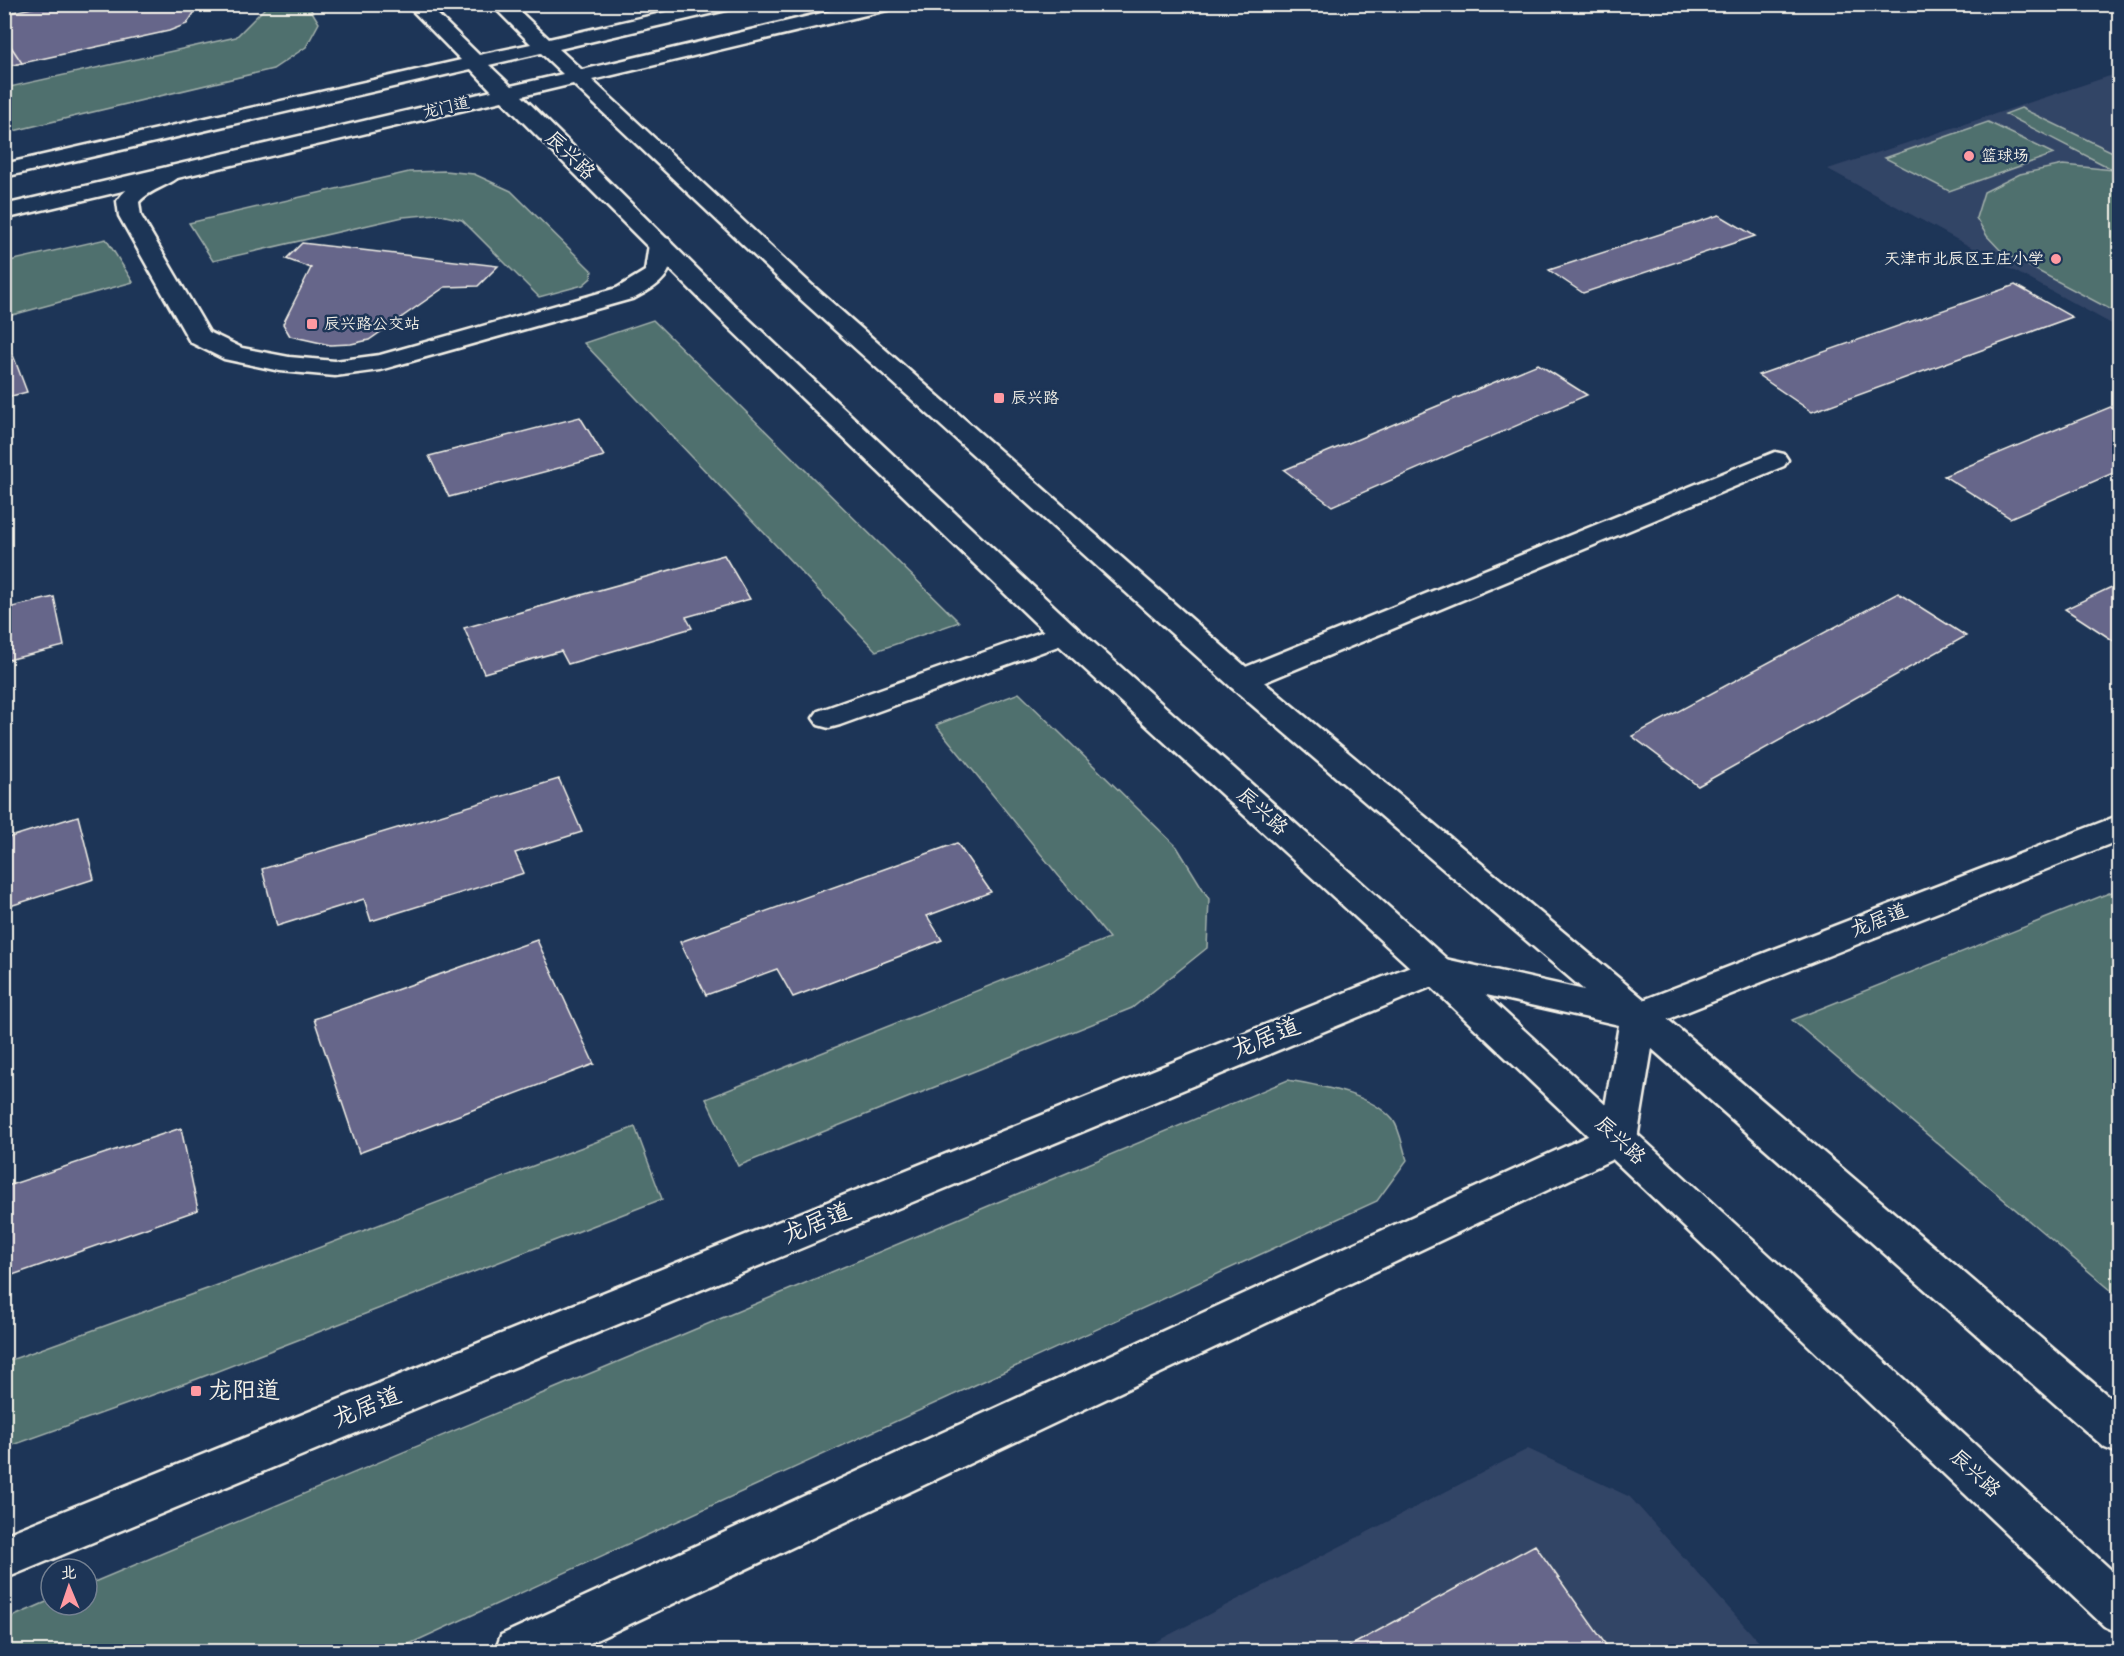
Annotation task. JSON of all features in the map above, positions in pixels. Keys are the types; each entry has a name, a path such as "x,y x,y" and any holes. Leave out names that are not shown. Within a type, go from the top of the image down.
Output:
{"main road":[{"name":"辰兴路","path":"415,4 661,244 728,313 1064,633 1436,969 2120,1610"},
{"path":"500,4 806,291 1242,680 1639,1016 2120,1434"},
{"name":"龙门道","path":"4,171 728,4"},
{"name":"龙门道","path":"4,212 887,4"},
{"path":"171,173 135,193 128,201 130,216 199,337 215,348 234,355 314,369 372,364 410,355 626,293 654,278 661,267 661,244"},
{"path":"1242,680 1775,460"},
{"path":"829,718 1064,633"},
{"name":"龙居道","path":"1639,1016 2120,827"},
{"path":"1436,969 1639,1016"},
{"name":"龙居道","path":"4,1557 1436,969"},
{"path":"518,1652 1618,1139 1639,1016"}],"shaded area":[{"name":"天津市北辰区王庄小学","path":"2119,73 2119,328 1828,169"},
{"path":"1528,1449 1630,1497 1767,1651 1136,1652"}],"green space":[{"path":"261,5 308,5 319,23 306,47 273,69 5,133 5,88 236,37 264,9"},
{"path":"2021,108 2119,155 2119,314 2002,252 1987,236 1976,218 1984,192 2020,174 2063,165 2114,170 2005,114"},
{"name":"篮球场","path":"1988,122 2054,154 1949,191 1885,158"},
{"path":"445,171 474,174 511,191 592,271 591,278 583,285 539,297 462,220 437,214 403,217 213,261 189,223 409,172"},
{"path":"106,239 133,282 5,317 5,262"},
{"path":"653,320 959,622 876,651 584,343"},
{"path":"1019,693 1177,847 1209,899 1207,948 1132,1008 738,1166 706,1099 1109,938 936,725"},
{"path":"2119,889 2119,1297 1792,1020"},
{"path":"1288,1080 1344,1092 1371,1103 1393,1120 1399,1134 1407,1160 1377,1201 394,1651 5,1651 5,1620 39,1605 39,1617 99,1617 99,1580"},
{"path":"635,1127 662,1199 197,1379 5,1448 5,1362 284,1261"}],"building":[{"path":"50,4 188,4 194,13 187,24 169,31 4,67 4,14"},
{"path":"4,36 22,63 4,67"},
{"path":"1719,215 1755,236 1583,293 1549,270"},
{"path":"302,243 498,266 478,286 445,287 369,340 330,345 290,336 283,324 311,268 286,259"},
{"path":"2015,285 2072,317 1812,412 1758,375"},
{"path":"13,355 27,392 4,398 4,357"},
{"path":"1538,364 1587,395 1332,506 1284,470"},
{"path":"2120,403 2120,470 2010,518 1944,476"},
{"path":"580,417 604,456 449,497 429,456"},
{"path":"724,555 750,599 686,617 692,628 568,664 561,651 484,673 464,628"},
{"path":"2120,583 2120,645 2065,609"},
{"path":"1898,593 1966,636 1698,786 1632,736"},
{"path":"54,597 64,646 4,661 4,609"},
{"path":"559,779 582,832 515,853 524,873 371,921 364,899 277,926 262,869"},
{"path":"78,816 94,879 4,908 4,839"},
{"path":"957,843 991,892 927,916 942,940 793,997 777,969 706,995 680,942"},
{"path":"537,940 594,1064 359,1153 314,1019"},
{"path":"181,1128 198,1210 4,1278 4,1187"},
{"path":"1535,1545 1611,1652 1339,1652"}],"place":[{"name":"篮球场","path":"1969,156"},
{"name":"天津市北辰区王庄小学","path":"2056,259"},
{"name":"辰兴路公交站","path":"312,324"},
{"name":"辰兴路","path":"999,398"},
{"name":"龙阳道","path":"196,1391"}]}
